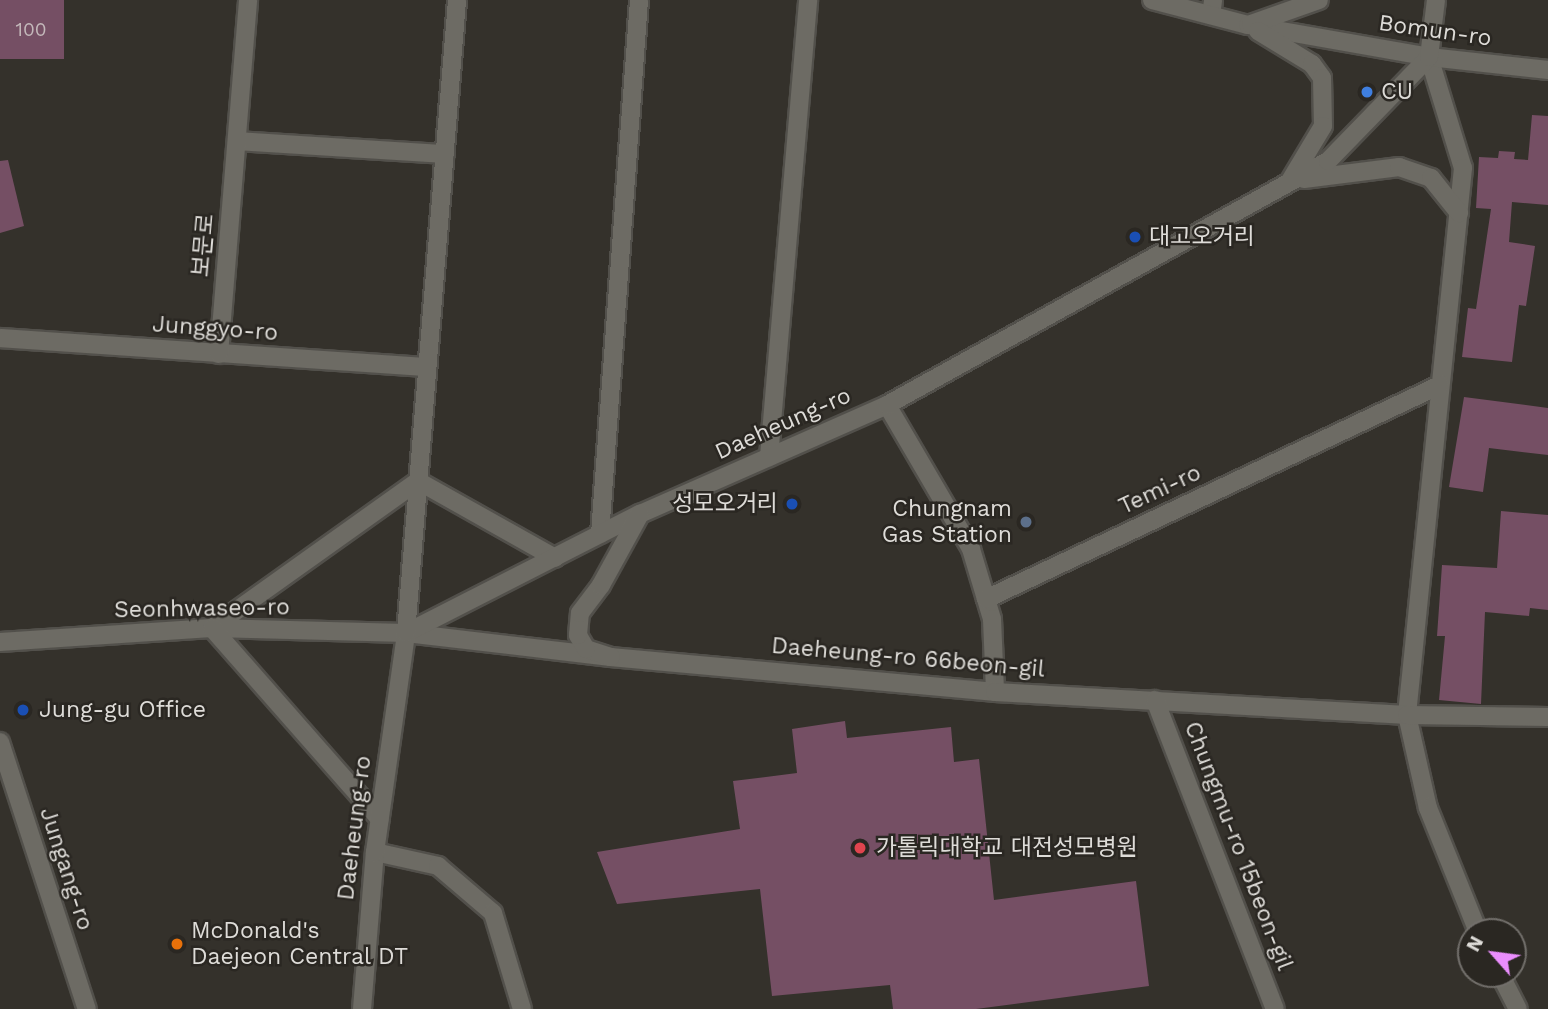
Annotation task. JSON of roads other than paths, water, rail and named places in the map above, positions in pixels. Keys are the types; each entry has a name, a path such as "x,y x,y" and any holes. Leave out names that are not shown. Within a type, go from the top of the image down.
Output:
{"street":[{"name":"보문로","path":"219,354 248,0"},
{"path":"406,633 457,0"},
{"path":"600,534 639,0"},
{"path":"769,457 808,0"},
{"name":"Bomun-ro","path":"1153,0 1212,8 1248,25 1429,57 1548,70"},
{"path":"1248,25 1319,0"},
{"path":"1436,0 1429,57 1463,168 1407,715 1428,808 1472,918"},
{"path":"1248,25 1312,64 1322,78 1323,125 1290,181"},
{"name":"Daeheung-ro","path":"362,1009 375,852 406,633 640,514 887,405 1328,160 1429,57"},
{"path":"237,141 445,154"},
{"path":"1290,181 1399,167 1430,178 1459,213"},
{"name":"Junggyo-ro","path":"0,338 427,367"},
{"name":"Temi-ro","path":"986,599 1440,385"},
{"path":"887,405 971,549 992,619 995,692"},
{"path":"418,481 555,558"},
{"path":"380,820 212,628 418,481"},
{"path":"611,657 586,649 578,635 580,613 601,585 640,514"},
{"name":"Seonhwaseo-ro","path":"0,642 212,628 406,633"},
{"name":"Daeheung-ro 66beon-gil","path":"406,633 611,657 995,692 1407,715 1548,717"},
{"name":"Chungmu-ro 15beon-gil","path":"1155,700 1275,1009"},
{"name":"Jungang-ro","path":"0,743 87,1009"},
{"path":"375,852 438,866 493,913 522,1009"},
{"path":"1507,988 1518,1009"}],"place":[{"name":"CU","path":"1367,92"},
{"name":"대고오거리","path":"1135,237"},
{"name":"성모오거리","path":"792,504"},
{"name":"Chungnam Gas Station","path":"1026,522"},
{"name":"Jung-gu Office","path":"23,710"},
{"name":"가톨릭대학교 대전성모병원","path":"860,848"},
{"name":"McDonald's Daejeon Central DT","path":"177,944"}]}
